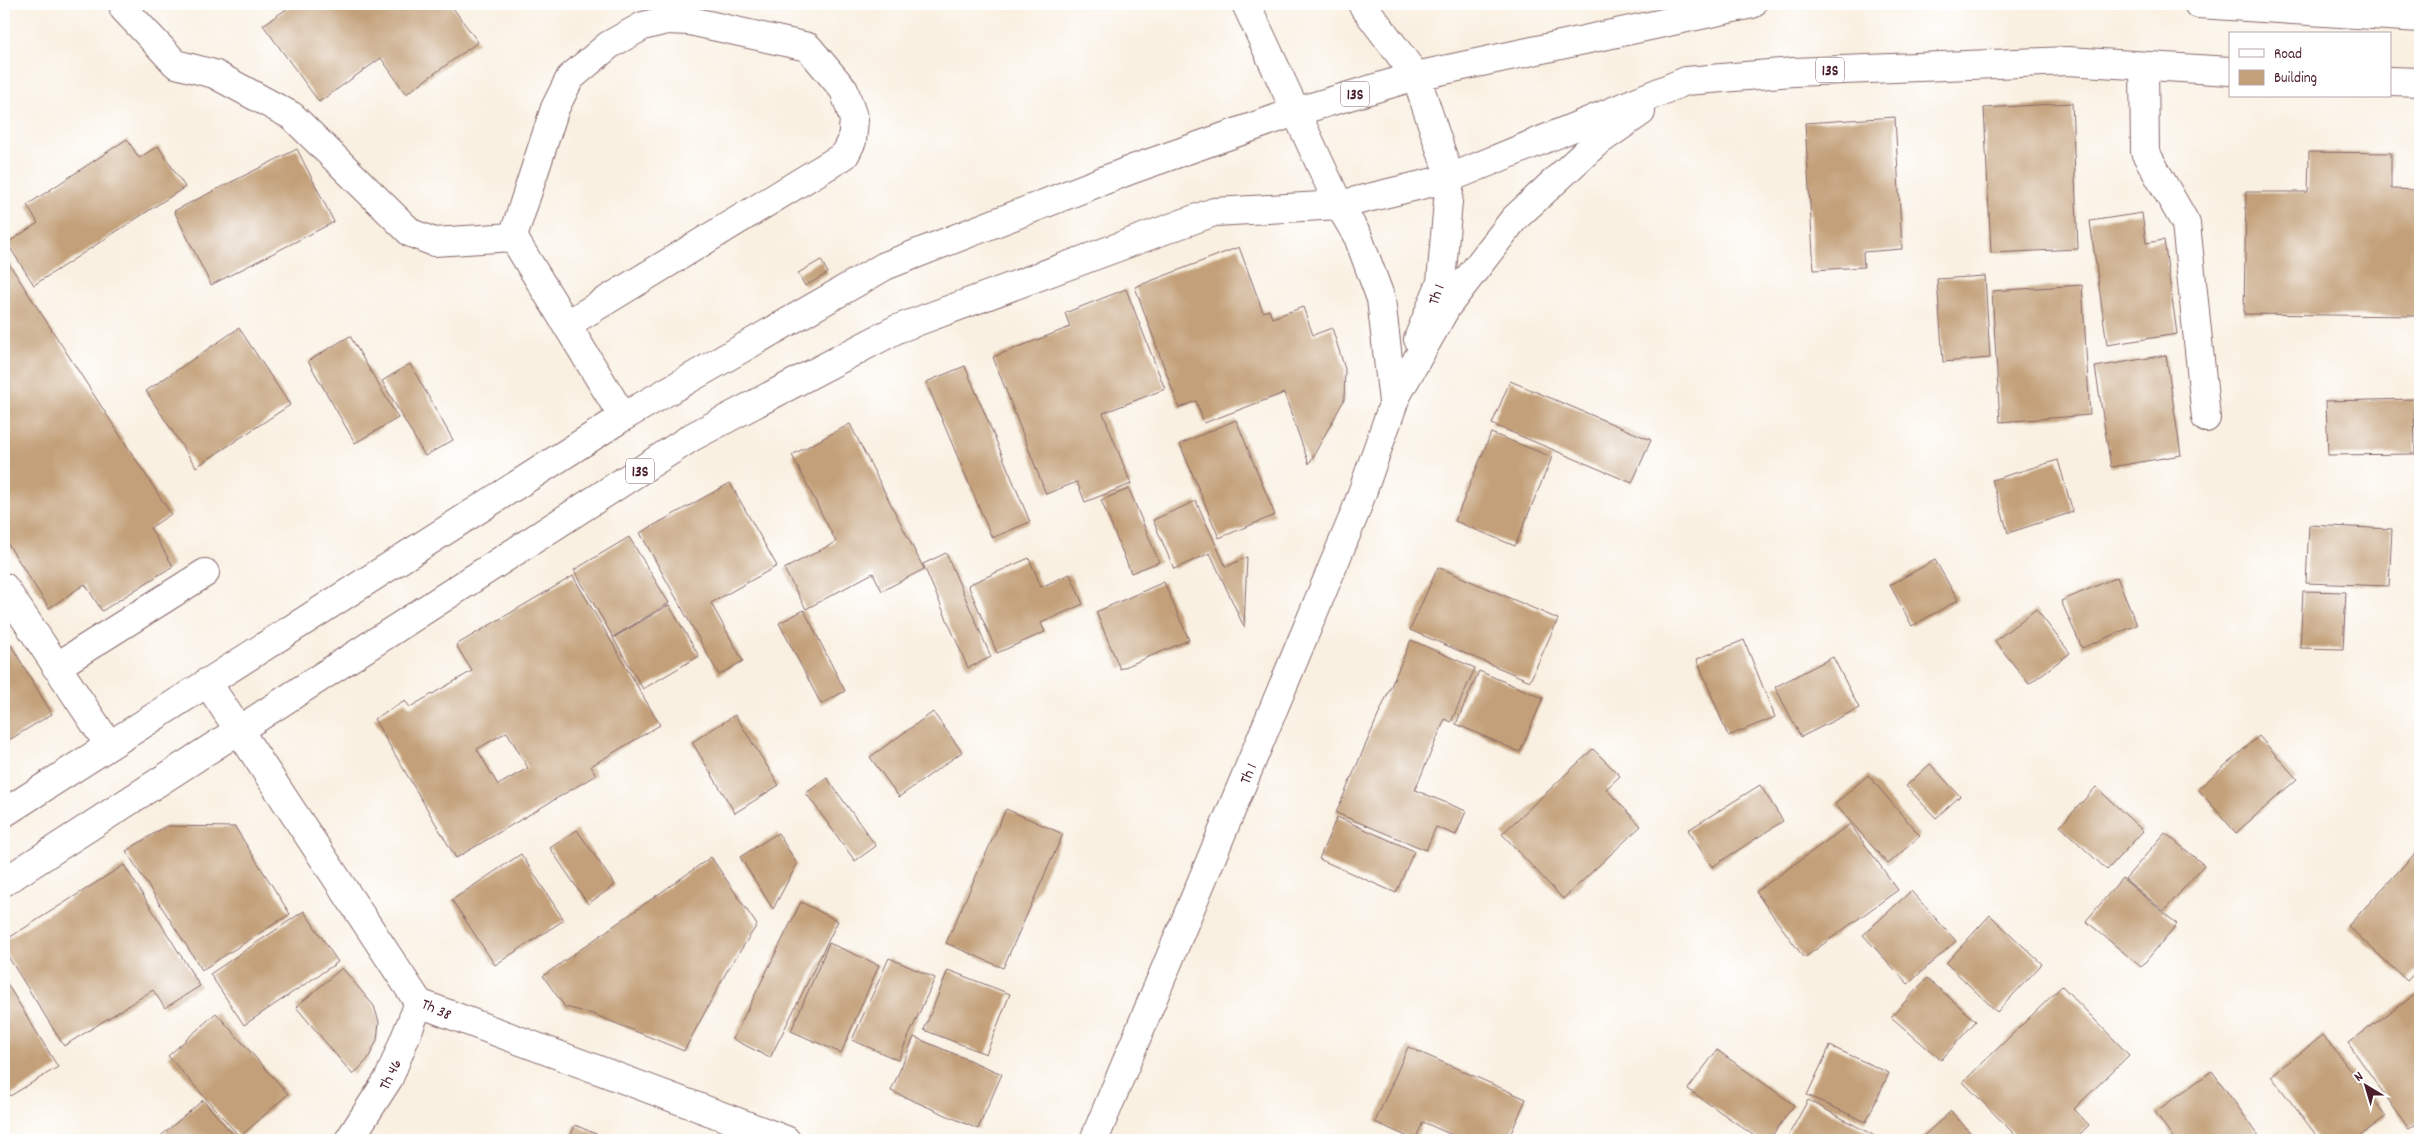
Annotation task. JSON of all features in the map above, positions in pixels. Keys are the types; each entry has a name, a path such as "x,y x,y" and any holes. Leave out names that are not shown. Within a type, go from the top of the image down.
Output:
{"main road":[{"name":"Th 1","path":"1246,4 1339,206 1358,237 1381,298 1393,402"},
{"path":"1362,4 1416,76 1450,178"},
{"name":"13S","path":"4,813 623,417 885,266 1133,169 1295,112 1416,76 1752,4"},
{"path":"2198,4 2420,18"},
{"path":"124,10 176,64 214,74 292,116 411,233 434,242 513,238"},
{"path":"566,325 845,155 852,141 854,120 844,90 808,47 690,21 667,20 643,26 609,45 570,78 555,108 513,238 566,325 623,417"},
{"name":"13S","path":"4,882 239,728 692,437 897,329 1214,212 1339,206 1450,178 1686,82 1793,72 2068,61 2229,71"},
{"path":"2144,66 2145,152 2186,224 2206,418"},
{"path":"2392,81 2420,82"},
{"path":"1393,402 1447,306 1514,219 1595,144 1686,82"},
{"name":"Th 1","path":"1094,1140 1355,513 1393,402 1441,282 1450,178"},
{"path":"56,667 205,573"},
{"path":"4,588 109,745"},
{"name":"Th 38","path":"207,682 419,1003 786,1140"},
{"name":"Th 46","path":"349,1140 389,1078 419,1003"}],"building":[{"path":"294,4 450,4 478,42 406,94 381,58 319,102 263,25"},
{"path":"2072,103 2078,249 1991,253 1984,108"},
{"path":"1895,117 1902,249 1863,252 1864,267 1814,270 1805,123"},
{"path":"127,139 139,158 158,146 185,187 34,285 7,243 38,223 27,205"},
{"path":"297,149 334,222 211,285 174,211"},
{"path":"2309,152 2391,153 2391,189 2419,190 2416,316 2244,314 2246,192 2308,192"},
{"path":"2142,213 2146,243 2164,240 2177,334 2107,345 2090,221"},
{"path":"1239,247 1263,312 1269,310 1272,318 1303,307 1313,335 1332,328 1345,369 1344,400 1309,464 1284,393 1204,423 1196,401 1179,408 1135,287"},
{"path":"4,256 171,514 150,528 173,566 102,611 85,584 49,608 4,538"},
{"path":"821,260 828,273 805,286 798,273"},
{"path":"1985,276 1990,358 1943,362 1937,279"},
{"path":"2082,285 2090,415 2000,422 1992,291"},
{"path":"1126,289 1165,389 1103,413 1131,484 1085,502 1077,482 1046,494 993,357 1070,327 1065,313"},
{"path":"239,328 290,405 196,467 146,391"},
{"path":"350,336 398,418 355,443 308,361"},
{"path":"2166,355 2181,455 2111,467 2095,367"},
{"path":"410,364 453,440 425,456 382,381"},
{"path":"965,366 1030,522 992,538 926,382"},
{"path":"1510,381 1651,440 1632,483 1492,424"},
{"path":"2414,399 2415,454 2328,455 2326,401"},
{"path":"1236,420 1275,515 1219,538 1180,444"},
{"path":"850,424 924,569 882,591 873,573 806,609 784,569 836,542 792,455"},
{"path":"1491,433 1552,457 1515,546 1455,521"},
{"path":"2058,460 2073,512 2008,533 1992,480"},
{"path":"730,483 777,566 711,603 743,661 719,675 640,533"},
{"path":"1129,489 1159,562 1131,573 1101,500"},
{"path":"1196,501 1226,567 1247,557 1244,627 1210,553 1174,569 1153,520"},
{"path":"2309,525 2392,529 2389,586 2306,583"},
{"path":"629,537 669,603 613,637 574,570"},
{"path":"946,553 991,657 968,668 923,564"},
{"path":"1029,558 1041,587 1070,574 1083,604 1041,623 1045,632 997,653 968,585"},
{"path":"1935,560 1958,600 1912,626 1890,585"},
{"path":"1438,567 1558,619 1530,681 1410,630"},
{"path":"573,576 660,725 591,766 596,775 456,858 374,719 405,701 410,707 472,671 456,645","holes":["507,732 528,768 498,785 477,749"]},
{"path":"2117,577 2137,625 2082,648 2061,601"},
{"path":"1164,582 1189,640 1120,669 1096,612"},
{"path":"2303,591 2346,592 2343,649 2300,648"},
{"path":"669,605 699,656 643,689 613,638"},
{"path":"2036,609 2070,653 2029,684 1995,641"},
{"path":"804,610 845,691 821,704 779,623"},
{"path":"1411,640 1475,668 1451,722 1445,719 1415,790 1466,811 1456,835 1436,827 1426,850 1336,813"},
{"path":"1744,640 1775,717 1728,736 1697,659"},
{"path":"11,645 52,714 4,743 4,649"},
{"path":"1833,657 1859,708 1801,737 1775,687"},
{"path":"1479,671 1543,698 1520,752 1456,724"},
{"path":"933,712 962,752 899,797 870,757"},
{"path":"735,715 779,785 735,813 692,742"},
{"path":"2259,736 2297,779 2236,833 2198,789"},
{"path":"1593,749 1620,776 1606,789 1641,826 1563,899 1502,834"},
{"path":"1930,764 1960,796 1936,818 1906,786"},
{"path":"1868,775 1920,836 1888,864 1835,804"},
{"path":"827,778 876,846 855,861 806,793"},
{"path":"1760,785 1783,821 1712,867 1688,830"},
{"path":"2096,787 2143,831 2107,870 2060,826"},
{"path":"1006,809 1063,834 1003,968 946,943"},
{"path":"1337,817 1414,851 1396,893 1319,859"},
{"path":"1850,824 1898,890 1804,958 1756,892"},
{"path":"166,826 235,827 290,914 202,970 126,851"},
{"path":"577,830 615,885 588,904 550,848"},
{"path":"778,833 797,864 773,909 740,857"},
{"path":"2165,833 2204,865 2164,911 2125,879"},
{"path":"2420,848 2420,967 2407,981 2348,926"},
{"path":"521,854 564,920 495,965 452,900"},
{"path":"711,857 757,925 727,971 684,1051 593,1014 565,1007 543,976"},
{"path":"124,865 200,986 165,1008 153,990 64,1046 4,950 4,941"},
{"path":"2122,878 2177,924 2141,967 2086,921"},
{"path":"1911,891 1956,941 1908,984 1863,935"},
{"path":"801,902 838,921 770,1058 733,1039"},
{"path":"304,911 338,962 244,1025 210,974"},
{"path":"1990,915 2042,964 1997,1012 1946,963"},
{"path":"829,943 879,965 841,1053 791,1031"},
{"path":"889,958 935,978 898,1060 852,1040"},
{"path":"342,968 374,1006 379,1022 377,1040 368,1059 353,1075 296,1007"},
{"path":"948,970 1010,994 986,1054 924,1030"},
{"path":"1927,978 1976,1021 1941,1060 1891,1017"},
{"path":"4,979 58,1067 10,1096 8,1091 4,1094"},
{"path":"2062,986 2129,1055 2074,1109 2089,1125 2074,1140 2020,1140 1963,1082"},
{"path":"2420,991 2420,1121 2409,1129 2348,1043"},
{"path":"216,1013 288,1094 240,1137 168,1056"},
{"path":"2323,1035 2386,1116 2355,1140 2320,1140 2271,1076"},
{"path":"914,1037 1002,1074 978,1129 891,1091"},
{"path":"1830,1046 1889,1073 1866,1122 1807,1095"},
{"path":"1408,1047 1526,1099 1508,1140 1449,1140 1452,1135 1423,1122 1415,1140 1375,1122"},
{"path":"1717,1050 1794,1105 1769,1140 1760,1140 1688,1089"},
{"path":"2212,1071 2262,1140 2175,1140 2155,1112"},
{"path":"203,1100 238,1140 156,1140"},
{"path":"1808,1100 1882,1140 1793,1140 1787,1138"},
{"path":"1951,1111 1977,1140 1919,1140"},
{"path":"575,1125 610,1140 569,1140"}]}
